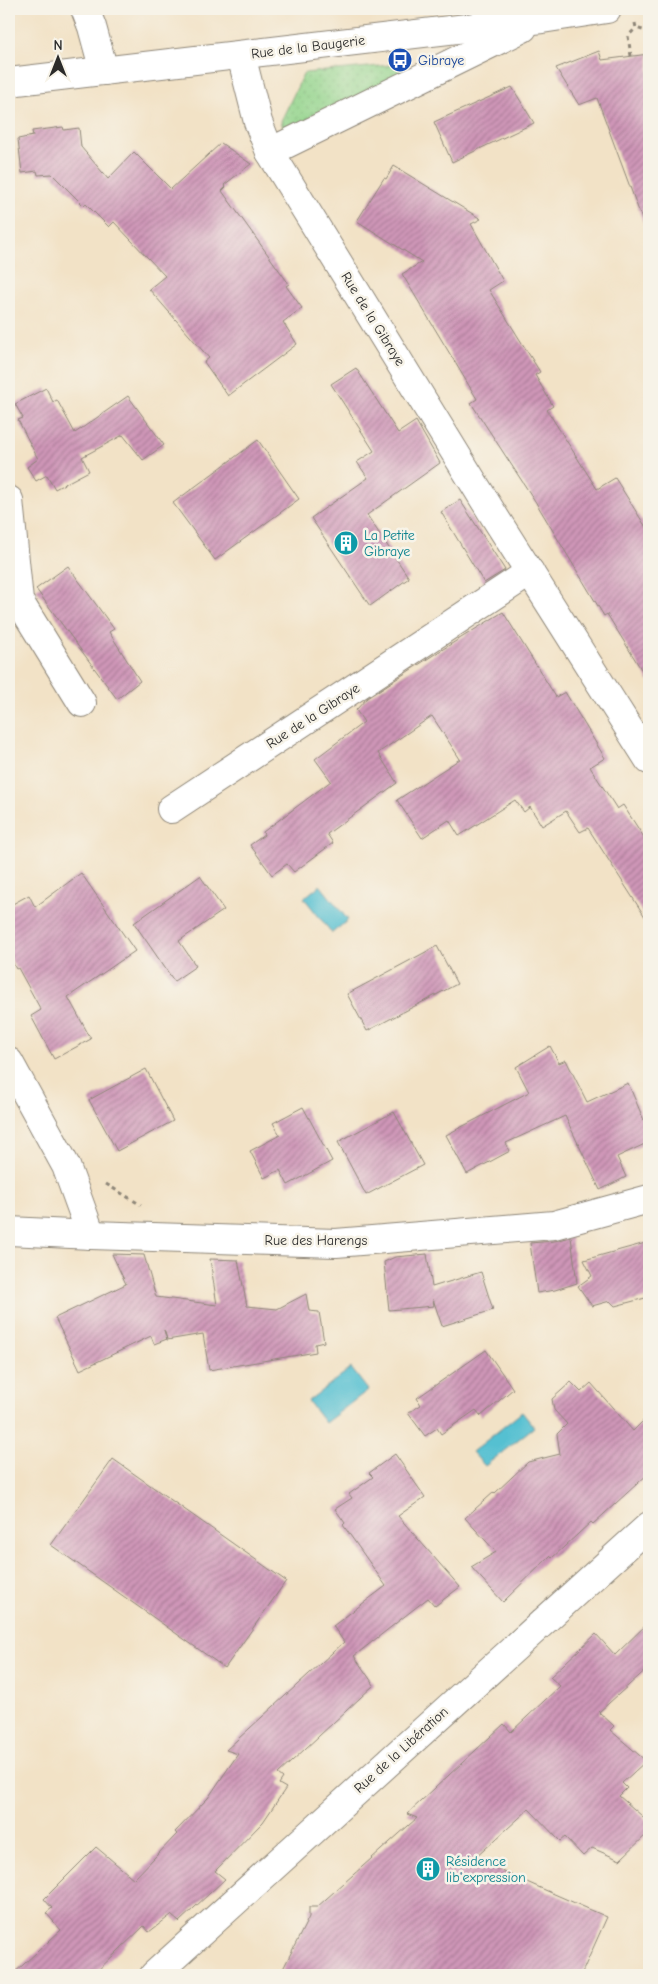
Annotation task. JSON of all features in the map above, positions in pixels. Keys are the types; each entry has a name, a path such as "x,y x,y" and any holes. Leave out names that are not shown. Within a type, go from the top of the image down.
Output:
{"street":[{"path":"85,9 104,71"},
{"name":"Rue de la Baugerie","path":"9,82 542,19 607,9"},
{"path":"270,152 542,19"},
{"name":"Rue de la Gibraye","path":"241,55 258,122 270,152 530,572 649,760"},
{"path":"9,500 19,601 82,703"},
{"name":"Rue de la Gibraye","path":"171,809 530,572"},
{"path":"9,1062 66,1166 91,1235"},
{"name":"Rue des Harengs","path":"9,1231 336,1243 554,1225 649,1199"},
{"name":"Rue de la Libération","path":"154,1975 649,1526"}],"path":[{"path":"635,18 636,28"},
{"path":"636,28 649,32"},
{"path":"631,56 628,36 636,28"},
{"path":"66,1166 86,1170 119,1193 144,1206"}],"green space":[{"path":"402,64 409,77 284,130 281,121 304,73"}],"water":[{"path":"320,885 348,920 332,933 304,898"},
{"path":"351,1368 368,1390 325,1423 308,1401"},
{"path":"522,1412 534,1427 485,1466 472,1452"}],"building":[{"path":"599,51 602,60 649,54 649,230 646,230 597,98 579,105 556,68"},
{"path":"512,87 534,123 452,162 434,122"},
{"path":"63,127 64,130 79,128 81,147 108,179 134,152 171,189 221,143 251,164 224,185 226,187 222,191 289,284 286,286 302,308 283,322 297,344 228,396 204,362 209,358 149,289 165,276 114,222 109,227 86,204 84,206 52,174 38,175 37,171 22,173 18,139 33,136 32,131"},
{"path":"394,166 481,219 471,224 503,281 489,290 540,372 535,375 553,406 547,410 597,489 615,478 649,532 649,682 607,614 604,616 535,501 471,403 477,399 402,274 422,262 357,221 384,178 386,179"},
{"path":"356,368 398,433 416,421 440,463 367,515 409,578 370,606 311,518 368,478 357,462 374,451 331,384"},
{"path":"46,388 53,402 57,400 75,433 128,396 164,445 143,460 123,435 82,457 89,471 55,489 47,475 36,481 27,467 38,459 18,420 23,418 15,404"},
{"path":"258,440 299,499 215,560 173,503"},
{"path":"460,500 505,570 484,583 441,512"},
{"path":"68,566 114,629 109,632 140,681 117,699 36,589"},
{"path":"503,612 556,697 565,692 605,758 590,767 617,809 623,805 649,845 649,923 588,828 580,832 566,811 542,826 530,807 524,812 515,800 459,836 449,820 422,838 397,800 460,759 432,716 378,753 397,783 327,834 333,843 294,872 287,864 272,875 250,845 264,835 263,832 331,781 315,759 364,722 356,710 367,698"},
{"path":"81,873 135,951 68,997 91,1039 54,1059 31,1016 41,1010 18,968 16,969 9,956 9,906 29,895 35,907"},
{"path":"200,876 224,910 179,941 196,966 174,981 134,923"},
{"path":"437,946 457,984 367,1031 347,994"},
{"path":"550,1046 559,1063 566,1060 587,1102 628,1083 649,1132 649,1142 617,1157 626,1177 600,1190 565,1116 506,1143 510,1151 467,1174 446,1135 529,1092 516,1067"},
{"path":"146,1069 173,1121 117,1151 89,1100"},
{"path":"303,1107 332,1161 288,1185 280,1170 264,1178 250,1151 280,1135 273,1123"},
{"path":"394,1112 423,1165 366,1195 338,1142"},
{"path":"571,1237 577,1283 537,1293 530,1243 555,1241"},
{"path":"649,1242 649,1297 615,1306 610,1301 592,1306 578,1286 592,1276 584,1260"},
{"path":"112,1254 144,1255 156,1297 217,1305 210,1259 238,1260 247,1306 277,1309 306,1294 309,1311 319,1312 324,1342 315,1344 316,1352 209,1370 203,1334 167,1339 154,1344 151,1336 80,1370 55,1318 126,1284"},
{"path":"427,1254 432,1287 481,1272 493,1310 442,1326 433,1299 434,1306 389,1310 384,1262 395,1257"},
{"path":"486,1350 513,1389 481,1416 476,1410 441,1434 437,1428 425,1436 408,1413 421,1405 417,1398"},
{"path":"571,1382 581,1392 591,1383 633,1431 649,1415 649,1473 593,1524 591,1522 552,1558 550,1556 503,1602 471,1567 496,1552 465,1518 528,1462 560,1454 557,1434 567,1424 554,1410 552,1399"},
{"path":"395,1454 425,1497 398,1516 460,1587 435,1606 428,1598 354,1656 374,1685 278,1774 283,1778 279,1784 286,1788 263,1822 215,1871 225,1879 179,1922 171,1915 149,1932 144,1926 93,1975 12,1975 61,1930 46,1913 52,1908 44,1899 96,1847 134,1879 208,1798 238,1754 226,1750 344,1642 333,1626 386,1586 343,1525 345,1523 335,1509 352,1498 349,1494 373,1477 369,1473"},
{"path":"113,1459 286,1581 225,1668 51,1545"},
{"path":"649,1622 649,1667 599,1712 614,1726 610,1730 646,1761 622,1783 627,1788 619,1796 649,1822 649,1832 620,1860 592,1848 583,1856 565,1837 560,1841 529,1809 474,1859 607,1917 581,1975 280,1975 309,1917 309,1907 317,1907 417,1818 407,1814 504,1724 511,1732 560,1686 550,1677 596,1634 615,1655"}],"place":[{"name":"Gibraye","path":"400,60"},
{"name":"La Petite Gibraye","path":"346,543"},
{"name":"Résidence lib'expression","path":"428,1869"}]}
